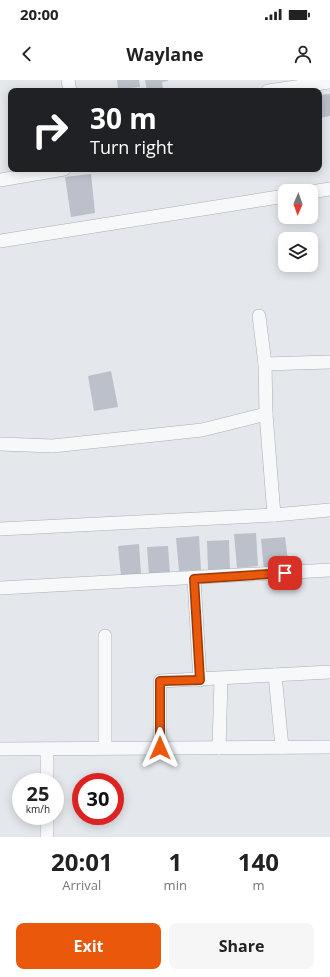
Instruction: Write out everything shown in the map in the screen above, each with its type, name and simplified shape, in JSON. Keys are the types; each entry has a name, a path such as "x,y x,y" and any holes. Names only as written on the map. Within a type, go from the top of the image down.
{"street":[{"path":"289,88 330,82"},
{"path":"0,180 47,172"},
{"path":"318,191 330,189"},
{"path":"0,241 278,197"},
{"path":"260,316 265,364 266,414 274,515"},
{"path":"265,364 330,362"},
{"path":"0,444 53,446 202,430 266,414"},
{"path":"0,529 274,515 330,510"},
{"path":"0,588 194,579 330,570"},
{"path":"194,579 200,680"},
{"path":"105,636 105,748"},
{"path":"160,748 160,681 221,679 330,672"},
{"path":"275,675 282,747"},
{"path":"219,748 221,679"},
{"path":"0,749 330,747"},
{"path":"47,749 47,773"},
{"path":"47,825 47,837"}],"building":[{"path":"117,80 139,80 140,87 118,88"},
{"path":"145,80 168,80 162,82 163,88 146,88"},
{"path":"330,94 330,116 322,117 322,95"},
{"path":"91,174 95,213 71,217 65,177"},
{"path":"111,371 118,407 94,411 88,376"},
{"path":"256,533 258,566 237,568 234,534"},
{"path":"199,536 201,570 179,571 176,538"},
{"path":"285,537 289,568 264,571 261,539"},
{"path":"229,540 230,570 208,570 207,541"},
{"path":"139,544 141,574 121,576 118,546"},
{"path":"168,546 170,573 149,574 147,547"}],"route":[{"path":"160,748 160,681 200,680 194,579 285,573"}]}
